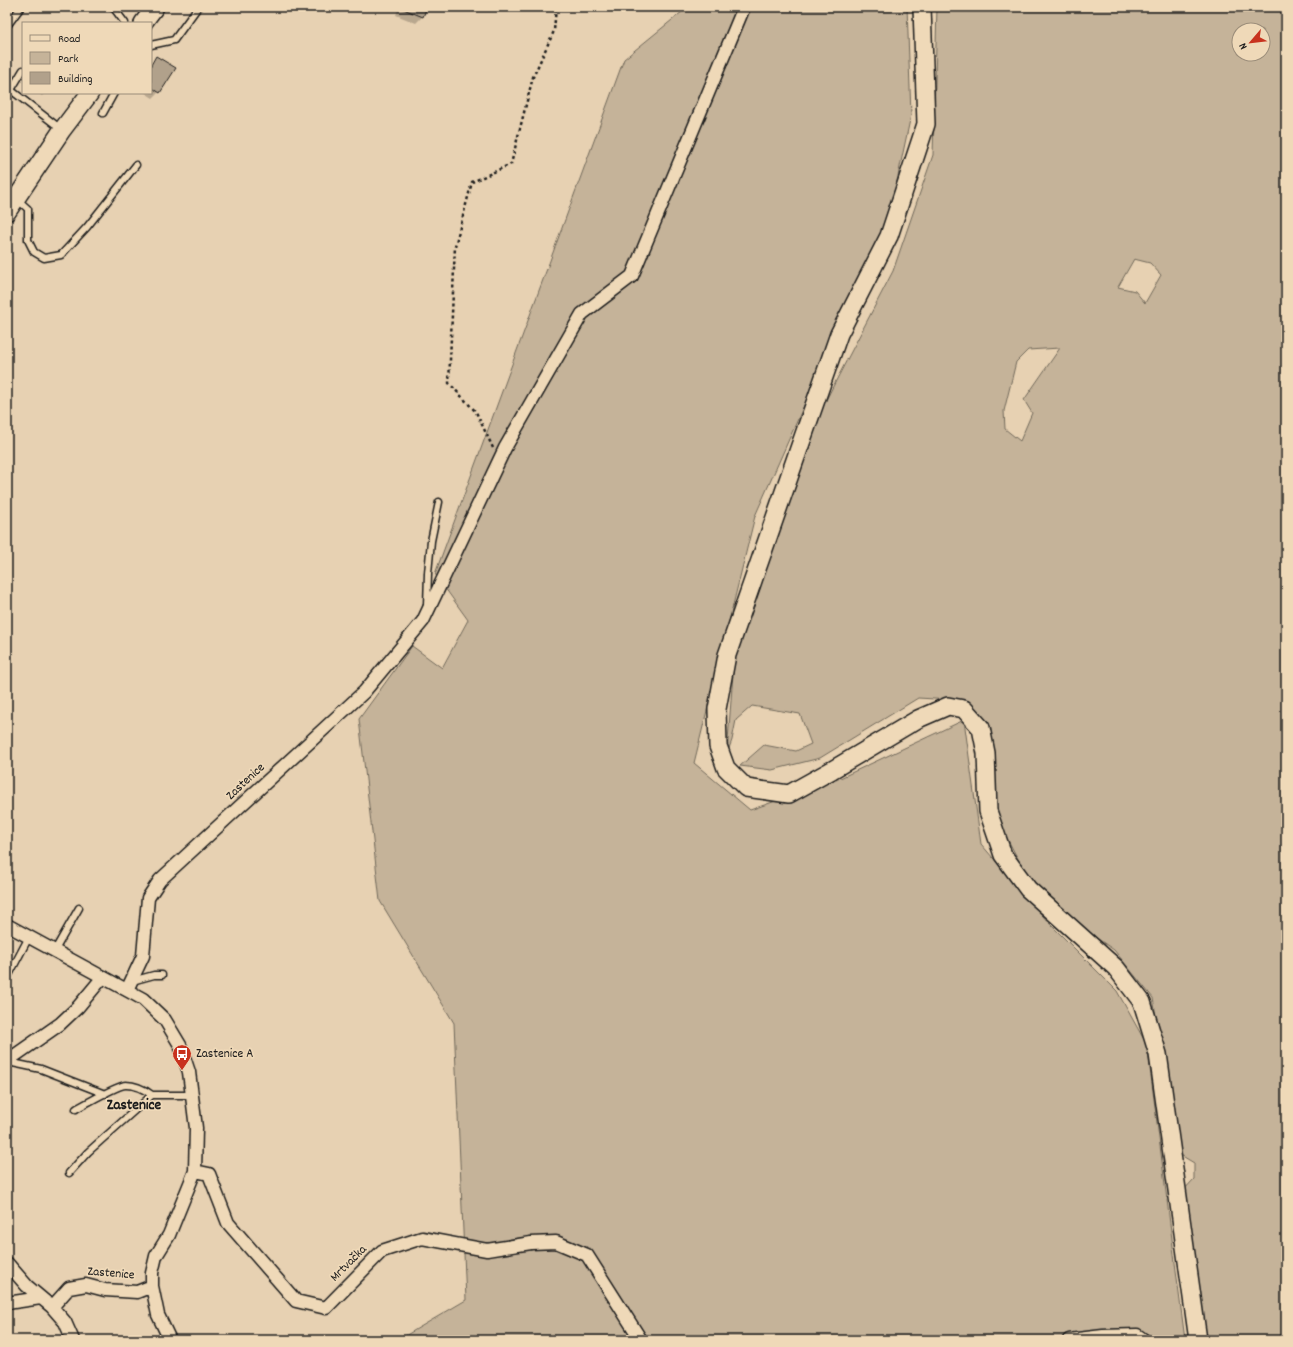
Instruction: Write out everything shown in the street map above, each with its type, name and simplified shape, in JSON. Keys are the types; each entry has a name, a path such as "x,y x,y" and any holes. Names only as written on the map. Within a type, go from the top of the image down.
{"main road":[{"path":"144,22 155,7"},
{"path":"922,7 926,124 889,236 839,334 727,655 717,709 718,746 726,768 746,788 789,794 839,767 918,719 948,706 964,709 981,728 986,753 988,811 1003,855 1028,889 1116,968 1142,1002 1158,1054 1198,1340"},
{"path":"12,205 62,130 89,94"}],"street":[{"name":"Zastenice","path":"129,985 143,956 148,898 160,880 364,692 423,621 509,441 582,314 632,276 744,7"},
{"path":"7,925 102,977 129,985 165,1020 180,1045 189,1072 196,1128 195,1171 169,1235 156,1256 152,1273 152,1286 158,1315 170,1340"},
{"path":"7,1061 60,1024 78,1007 102,977"},
{"name":"Mrtvačka","path":"195,1171 209,1174 228,1223 296,1301 326,1308 382,1251 422,1238 487,1250 531,1243 556,1242 587,1255 641,1340"},
{"path":"7,1263 27,1286 52,1307 65,1322 73,1340"},
{"name":"Zastenice","path":"52,1307 69,1288 86,1285 105,1290 137,1292 152,1286"},
{"path":"7,1303 41,1298"},
{"path":"1069,1340 1103,1336 1137,1335 1144,1340"}],"lane":[{"path":"7,26 21,7"},
{"path":"113,7 124,22"},
{"path":"152,45 174,40 198,7"},
{"path":"22,71 9,88 62,130"},
{"path":"103,113 113,94"},
{"path":"12,205 28,210 28,240 34,252 44,258 61,255 87,228 136,165"},
{"path":"426,614 431,541 440,502"},
{"path":"55,950 79,908"},
{"path":"10,973 29,937"},
{"path":"129,985 154,975 162,975"},
{"path":"7,1061 41,1069 105,1094"},
{"path":"76,1109 124,1085 136,1086 152,1095 192,1095"},
{"path":"69,1173 88,1152 152,1095"}],"path":[{"path":"499,461 476,412 449,383 455,246 472,182 510,164 533,77 554,32 556,7"}],"green space":[{"path":"688,7 907,7 911,115 891,209 755,516 694,763 750,810 836,780 964,720 981,844 1049,923 1117,991 1147,1045 1185,1340 398,1340 466,1300 454,1023 380,901 359,719 412,646 442,668 468,620 435,574 624,59"},
{"path":"937,7 1286,7 1286,1340 1206,1340 1182,1192 1194,1179 1194,1163 1179,1154 1153,998 1114,950 1082,928 1026,874 993,812 995,759 986,720 968,701 918,698 820,758 772,770 740,766 764,745 796,751 811,744 800,714 752,706 736,720 732,740 727,754 736,634 798,454 893,271 933,155","holes":["1134,259 1150,263 1161,275 1145,303 1135,291 1118,287","1060,348 1024,400 1032,413 1020,441 1005,429 1004,411 1016,362 1028,350"]}],"building":[{"path":"427,7 423,17 401,8"},
{"path":"156,56 176,68 160,93 152,88 152,63"}],"place":[{"name":"Zastenice A","path":"182,1071"}],"district":[{"name":"Zastenice","path":"134,1106"}]}
